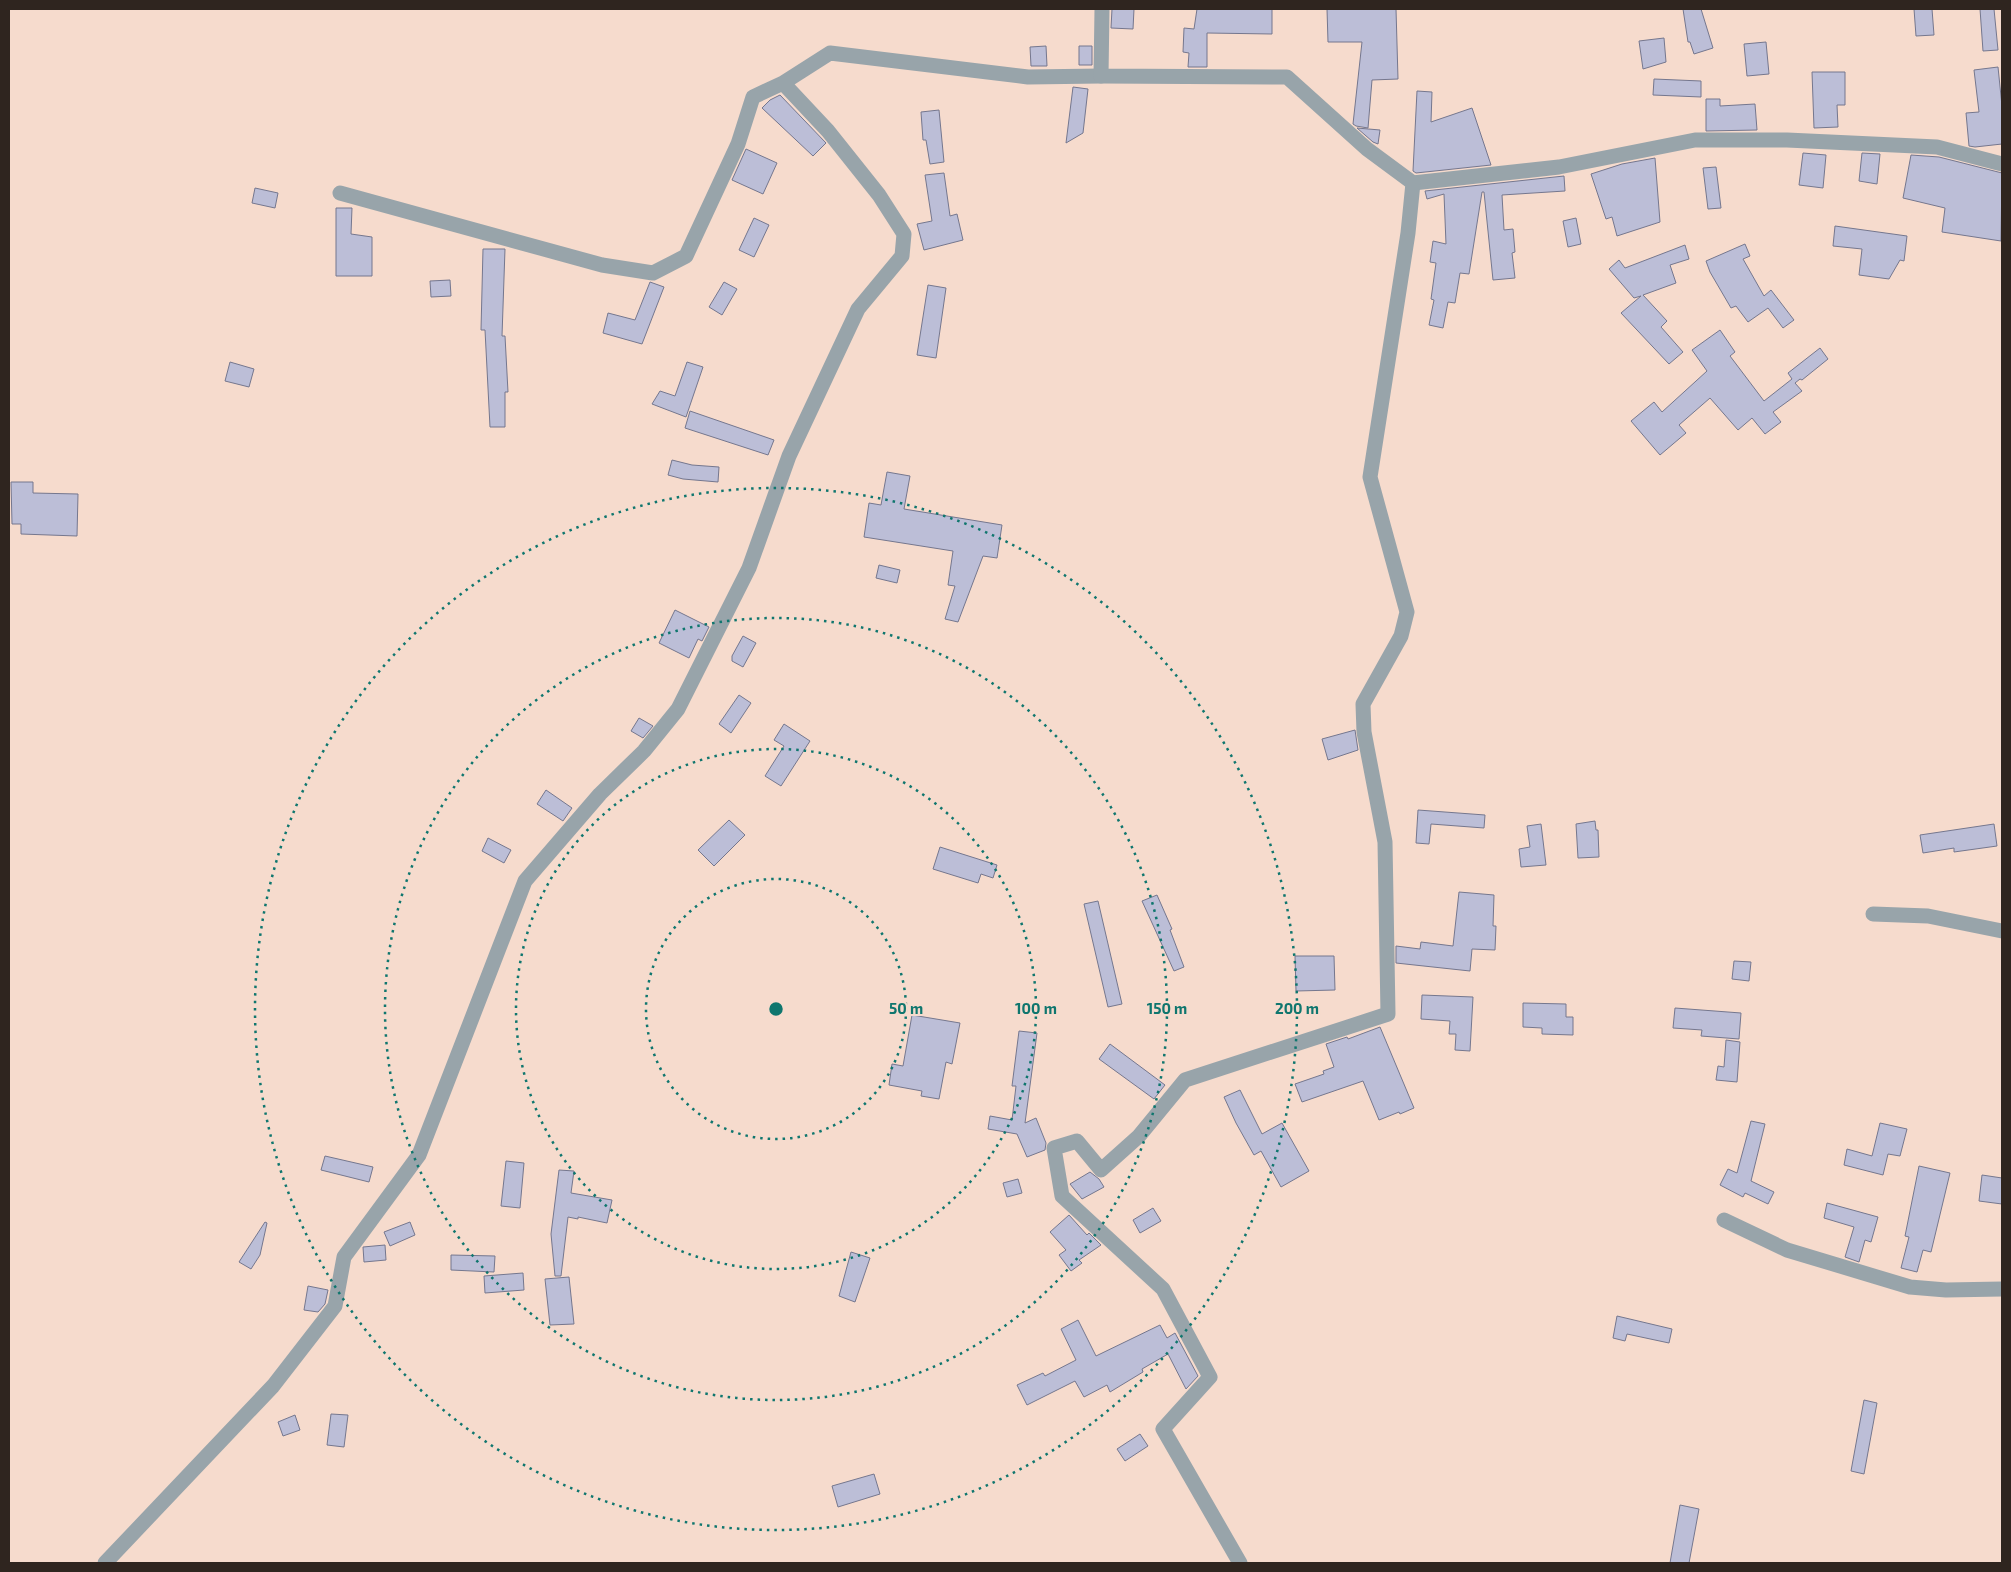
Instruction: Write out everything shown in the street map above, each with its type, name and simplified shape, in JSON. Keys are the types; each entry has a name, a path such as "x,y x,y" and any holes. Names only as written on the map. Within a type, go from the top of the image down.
{"street":[{"path":"1101,76 1102,9"},
{"path":"340,193 602,265 653,273 686,256 738,144 753,97 783,82 830,53 1028,77 1288,77 1367,149 1413,183 1559,167 1696,140 1787,140 1937,147 2002,164"},
{"path":"105,1563 273,1386 336,1306 344,1257 419,1155 525,881 600,794 644,751 678,709 748,568 788,456 858,309 902,256 904,234 880,195 828,131 783,82"},
{"path":"1240,1563 1163,1429 1210,1377 1162,1289 1062,1196 1054,1148 1077,1141 1101,1170 1139,1136 1185,1080 1388,1014 1385,842 1364,732 1363,704 1401,636 1406,612 1370,476 1408,233 1413,183"},
{"path":"1873,914 1928,916 2002,931"},
{"path":"1724,1220 1787,1250 1910,1287 1946,1290 2002,1289"}],"building":[{"path":"1112,9 1134,9 1133,29 1111,28"},
{"path":"1197,9 1272,9 1272,34 1207,33 1207,67 1188,67 1189,53 1183,52 1184,28 1194,29"},
{"path":"1327,9 1396,9 1398,79 1372,80 1368,128 1353,124 1362,42 1328,42"},
{"path":"1683,9 1701,9 1713,48 1694,54 1690,42 1688,42"},
{"path":"1914,9 1932,9 1934,35 1916,36"},
{"path":"1980,9 1994,9 1998,50 1983,51"},
{"path":"1664,38 1666,62 1643,69 1639,41"},
{"path":"1766,42 1769,74 1747,76 1744,44"},
{"path":"1046,46 1047,66 1031,66 1030,47"},
{"path":"1079,46 1092,46 1092,65 1079,65"},
{"path":"1998,67 2002,106 2002,144 1969,146 1966,113 1979,112 1974,70"},
{"path":"1812,72 1845,72 1845,105 1837,105 1838,127 1814,128"},
{"path":"1654,79 1701,81 1701,97 1653,95"},
{"path":"1073,87 1088,89 1083,133 1066,143"},
{"path":"1417,91 1432,92 1431,122 1472,108 1491,165 1416,173 1413,171"},
{"path":"780,95 826,143 813,156 762,108 770,100"},
{"path":"1706,99 1720,99 1720,106 1755,104 1757,130 1706,131"},
{"path":"939,110 944,162 930,164 926,140 923,140 921,112"},
{"path":"1357,128 1380,130 1378,144 1373,142"},
{"path":"746,149 777,163 763,194 732,180"},
{"path":"1803,153 1826,155 1823,188 1799,185"},
{"path":"1862,153 1880,154 1877,184 1859,181"},
{"path":"1911,155 1939,157 2002,173 2001,241 1942,232 1945,208 1903,198"},
{"path":"1655,158 1660,222 1617,236 1612,217 1606,219 1591,174 1622,164"},
{"path":"1716,167 1721,208 1708,209 1703,168"},
{"path":"944,173 950,216 957,214 963,240 924,250 917,224 932,221 925,175"},
{"path":"1564,176 1565,191 1502,195 1504,230 1513,229 1515,252 1512,253 1515,278 1493,280 1484,192 1482,192 1469,274 1460,273 1455,303 1448,302 1443,328 1429,325 1434,300 1431,299 1436,263 1430,262 1433,241 1446,244 1444,194 1427,199 1425,191"},
{"path":"255,188 278,193 275,208 252,203"},
{"path":"336,208 352,208 351,234 372,237 372,276 336,276"},
{"path":"754,218 769,225 754,257 739,250"},
{"path":"1576,218 1581,244 1568,247 1563,221"},
{"path":"1835,226 1907,236 1904,261 1900,260 1889,279 1859,275 1862,249 1833,246"},
{"path":"1745,244 1750,256 1743,259 1764,296 1771,290 1794,320 1783,328 1768,308 1748,322 1736,306 1731,308 1710,272 1706,261"},
{"path":"1685,245 1689,259 1670,265 1676,283 1643,295 1667,321 1661,327 1683,352 1669,364 1621,313 1641,296 1634,298 1609,269 1619,260 1625,268"},
{"path":"483,249 505,249 502,336 505,336 508,392 505,392 505,427 490,427 485,330 481,330"},
{"path":"450,280 451,296 431,297 430,281"},
{"path":"650,282 664,287 642,344 603,333 608,313 635,320"},
{"path":"724,282 737,289 722,315 709,307"},
{"path":"928,285 946,288 936,358 917,355"},
{"path":"1720,330 1735,352 1730,356 1764,401 1792,379 1788,373 1820,348 1828,359 1802,380 1800,379 1795,383 1802,391 1773,412 1781,422 1765,434 1752,418 1738,430 1710,398 1679,425 1686,433 1660,455 1631,421 1654,402 1662,412 1707,371 1692,350"},
{"path":"230,362 254,369 249,387 225,381"},
{"path":"687,362 703,367 686,417 652,404 660,391 675,396"},
{"path":"690,411 774,440 768,455 685,428"},
{"path":"672,460 692,465 719,467 718,482 683,479 668,475"},
{"path":"887,472 910,476 904,509 1002,525 997,558 983,556 958,622 945,619 955,586 948,585 953,551 864,537 869,503 881,505"},
{"path":"11,482 33,482 33,493 78,494 77,536 21,534 21,524 12,524"},
{"path":"879,565 900,570 897,583 876,578"},
{"path":"675,610 709,627 702,641 698,639 689,658 659,643"},
{"path":"743,636 756,643 743,667 732,661 732,656"},
{"path":"739,695 751,703 731,733 719,724"},
{"path":"639,718 653,726 643,738 631,731"},
{"path":"784,724 810,741 781,786 765,776 784,746 774,740"},
{"path":"1355,730 1358,750 1328,760 1322,739"},
{"path":"546,790 572,808 563,821 537,804"},
{"path":"1418,810 1485,815 1484,828 1431,824 1429,844 1416,843"},
{"path":"729,820 745,835 714,866 698,850"},
{"path":"1595,821 1596,830 1598,830 1599,857 1578,858 1576,824"},
{"path":"1541,824 1546,865 1521,867 1519,849 1530,847 1527,826"},
{"path":"1994,824 1997,846 1954,852 1954,848 1923,853 1920,835"},
{"path":"488,838 511,850 504,863 482,851"},
{"path":"940,847 997,865 993,878 981,874 978,883 933,869"},
{"path":"1459,892 1494,895 1493,926 1496,926 1495,950 1472,949 1470,971 1396,963 1396,946 1420,949 1421,942 1453,946"},
{"path":"1157,895 1172,929 1170,930 1184,967 1174,971 1142,901"},
{"path":"1098,901 1122,1004 1108,1007 1084,904"},
{"path":"1295,956 1334,956 1335,990 1296,991"},
{"path":"1734,961 1751,962 1749,981 1732,979"},
{"path":"1422,995 1473,997 1470,1051 1455,1050 1456,1034 1449,1034 1450,1021 1421,1019"},
{"path":"1523,1003 1566,1004 1566,1017 1573,1017 1573,1035 1542,1034 1542,1028 1523,1027"},
{"path":"1675,1008 1741,1013 1739,1039 1701,1036 1702,1030 1673,1028"},
{"path":"912,1015 960,1023 952,1064 946,1062 939,1099 921,1096 922,1091 889,1085 892,1064 903,1066"},
{"path":"1380,1027 1414,1108 1379,1120 1363,1081 1302,1102 1295,1084 1324,1074 1323,1071 1334,1067 1326,1044 1347,1037 1348,1039"},
{"path":"1019,1031 1037,1033 1025,1123 1036,1118 1046,1143 1045,1150 1027,1157 1017,1134 988,1129 990,1116 1012,1120 1016,1086 1012,1086"},
{"path":"1726,1040 1740,1042 1737,1082 1716,1080 1718,1066 1724,1067"},
{"path":"1110,1044 1165,1085 1154,1099 1099,1059"},
{"path":"1240,1090 1262,1134 1282,1123 1309,1171 1281,1187 1261,1151 1254,1155 1224,1097"},
{"path":"1751,1121 1765,1124 1751,1181 1774,1192 1768,1204 1745,1193 1743,1197 1720,1185 1728,1169 1737,1173"},
{"path":"1880,1123 1907,1129 1900,1156 1888,1154 1883,1175 1844,1165 1847,1149 1872,1156"},
{"path":"325,1156 373,1167 369,1182 321,1170"},
{"path":"506,1161 524,1163 520,1208 501,1206"},
{"path":"1919,1166 1950,1173 1931,1252 1923,1250 1917,1272 1901,1268 1909,1237 1905,1236"},
{"path":"559,1170 574,1171 571,1193 612,1200 607,1223 578,1217 578,1219 568,1217 561,1276 555,1276 551,1234"},
{"path":"1090,1172 1099,1179 1104,1187 1082,1199 1070,1184"},
{"path":"1982,1175 2002,1178 2002,1204 1979,1201"},
{"path":"1018,1179 1022,1193 1007,1197 1003,1183"},
{"path":"1827,1203 1878,1217 1871,1242 1865,1240 1859,1262 1845,1257 1854,1227 1824,1218"},
{"path":"1153,1208 1161,1221 1140,1233 1133,1220"},
{"path":"1069,1215 1087,1235 1089,1233 1101,1245 1079,1260 1082,1263 1071,1271 1059,1255 1066,1250 1050,1232"},
{"path":"265,1222 267,1223 260,1255 251,1269 239,1262"},
{"path":"410,1222 415,1235 390,1246 384,1232"},
{"path":"385,1245 386,1260 364,1262 363,1247"},
{"path":"851,1252 870,1258 855,1302 839,1296"},
{"path":"451,1255 495,1256 494,1272 451,1270"},
{"path":"523,1273 524,1290 485,1293 484,1276"},
{"path":"569,1277 574,1324 550,1325 545,1279"},
{"path":"308,1286 328,1290 325,1304 318,1312 304,1310"},
{"path":"1617,1316 1672,1329 1669,1343 1627,1334 1625,1341 1613,1338"},
{"path":"1078,1320 1096,1356 1160,1325 1167,1338 1175,1333 1198,1376 1186,1389 1168,1354 1142,1369 1143,1372 1110,1392 1107,1385 1084,1397 1075,1381 1027,1405 1017,1385 1043,1373 1045,1376 1076,1360 1061,1329"},
{"path":"1864,1400 1877,1403 1864,1474 1851,1471"},
{"path":"331,1414 348,1415 344,1447 327,1445"},
{"path":"295,1415 300,1430 283,1436 278,1422"},
{"path":"1140,1434 1148,1446 1125,1461 1117,1449"},
{"path":"874,1474 880,1494 838,1507 832,1486"},
{"path":"1680,1505 1699,1509 1689,1563 1670,1563"}]}
